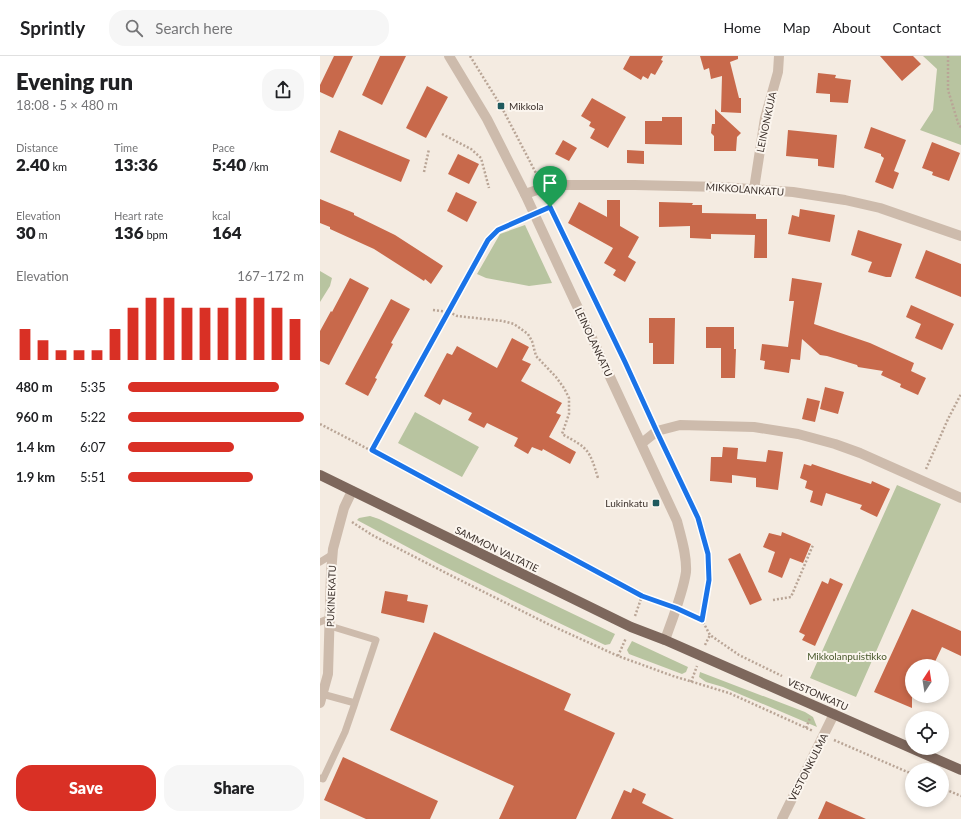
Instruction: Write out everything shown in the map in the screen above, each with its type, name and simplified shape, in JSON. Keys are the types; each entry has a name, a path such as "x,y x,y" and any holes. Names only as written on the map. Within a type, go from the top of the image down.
{"main road":[{"name":"SAMMON VALTATIE","path":"320,475 630,627 665,640"},
{"name":"VESTONKATU","path":"665,640 961,770"}],"street":[{"name":"LEINOLANKATU","path":"449,56 487,119 525,194 678,521 685,552 686,572 665,640"},
{"name":"LEINONKUJA","path":"754,189 765,118 778,72 779,56"},
{"name":"MIKKOLANKATU","path":"525,194 543,188 561,185 635,184 754,189 819,195 880,208 961,236"},
{"path":"642,443 657,432 680,425 754,427 798,434 835,444 961,498"},
{"name":"PUKINEKATU","path":"321,699 328,674 331,573 333,554 341,516 352,491"},
{"name":"VESTONKULMA","path":"782,819 834,714"}],"lane":[{"path":"320,562 333,554"},
{"path":"320,622 330,622 376,640 345,732 323,779 320,778"},
{"path":"321,699 355,704"}],"path":[{"path":"470,56 501,106 543,188 550,207 698,518 708,554 709,580 702,620"},
{"path":"948,56 948,90 959,126 961,127"},
{"path":"442,134 471,149 481,158 489,188"},
{"path":"424,172 429,149"},
{"path":"372,450 488,240 498,230 550,207"},
{"path":"433,310 449,312 457,316 503,321 514,324 528,334 532,341 536,356 556,376 569,398 569,414 562,434 586,448 592,458 598,478"},
{"path":"921,480 948,419 961,394"},
{"path":"320,424 372,450 602,576 642,596 676,608 702,620 710,635 739,655 787,678"},
{"path":"341,516 372,535 450,575 555,627 618,656 673,676 729,693 905,771"},
{"path":"773,600 791,597 813,545"},
{"path":"949,791 961,796"}],"green space":[{"path":"923,56 961,56 961,145 920,130 933,110 937,69"},
{"path":"525,225 552,283 529,286 486,278 477,274 500,234"},
{"path":"320,271 332,278 330,286 320,302"},
{"path":"415,412 479,447 462,477 398,443"},
{"name":"Mikkolanpuistikko","path":"897,485 941,504 856,697 810,678"},
{"path":"370,516 379,519 615,634 610,644 605,645 532,610 439,564 357,520 359,518"},
{"path":"632,641 688,667 686,672 682,674 629,654 627,650"},
{"path":"700,672 805,712 813,717 817,727 723,687 706,682 699,677"}],"building":[{"path":"334,56 353,56 333,98 320,92 320,85"},
{"path":"380,56 406,56 382,105 362,95"},
{"path":"630,56 663,56 661,60 663,61 655,75 651,73 648,79 643,76 641,80 623,69"},
{"path":"700,56 738,56 738,59 730,62 739,98 741,98 741,113 721,112 722,76 711,79 709,68 704,70"},
{"path":"880,56 913,56 921,64 902,81"},
{"path":"818,73 836,75 835,78 851,80 848,103 830,102 830,94 816,93"},
{"path":"427,86 448,97 426,138 406,128"},
{"path":"592,98 626,117 608,148 590,138 595,129 589,126 591,122 581,116"},
{"path":"715,109 741,133 737,137 736,151 714,151 714,136 711,133 712,124 715,124"},
{"path":"662,117 682,117 682,145 645,144 645,121 662,121"},
{"path":"871,127 906,140 894,171 899,173 893,189 875,182 884,158 881,154 864,148"},
{"path":"339,130 410,160 401,182 330,152"},
{"path":"788,130 837,135 834,168 818,166 818,159 786,156"},
{"path":"563,140 577,148 569,161 555,154"},
{"path":"932,142 960,153 949,181 932,175 933,172 922,168"},
{"path":"627,150 644,151 644,164 627,163"},
{"path":"458,154 479,164 469,184 448,174"},
{"path":"456,192 477,202 467,222 447,211"},
{"path":"320,199 354,213 354,215 395,235 443,266 431,284 425,279 424,281 374,249 320,223"},
{"path":"607,200 620,200 620,226 639,237 628,257 636,262 625,282 613,275 616,270 604,263 613,248 568,223 579,202 607,217"},
{"path":"659,202 693,203 692,205 702,205 702,213 756,214 756,219 767,219 767,258 754,258 755,235 711,234 711,239 690,238 690,226 659,227"},
{"path":"800,209 835,215 830,242 788,234 792,215 799,217"},
{"path":"858,230 902,244 891,277 868,272 872,262 851,255"},
{"path":"926,250 961,264 961,297 915,278"},
{"path":"350,278 369,288 329,365 320,361 320,331"},
{"path":"792,278 822,283 814,324 870,343 914,363 911,371 926,378 918,395 900,387 901,384 881,375 883,371 858,367 857,365 820,355 802,339 800,360 791,359 789,373 764,369 765,361 760,360 762,344 788,347 794,301 789,301"},
{"path":"391,299 410,309 391,343 393,344 375,378 377,379 368,396 345,384"},
{"path":"911,305 954,324 942,350 915,338 921,324 906,317"},
{"path":"649,318 675,318 674,364 653,364 653,343 649,343"},
{"path":"706,327 734,327 734,349 736,349 735,378 721,378 721,348 706,348"},
{"path":"512,338 529,347 522,360 531,364 521,381 562,403 556,413 561,415 549,437 576,452 570,464 543,449 542,451 532,447 528,454 514,446 518,438 487,423 484,428 468,420 472,413 443,399 440,405 424,396 447,353 452,355 457,346 497,368"},
{"path":"825,387 844,392 838,414 820,409"},
{"path":"807,398 820,401 815,422 802,419"},
{"path":"723,447 738,448 737,459 766,462 768,450 783,452 778,490 756,487 756,478 732,475 732,483 710,481 711,457 722,457"},
{"path":"804,464 811,466 812,464 871,484 872,481 890,489 877,517 860,509 862,505 826,493 822,506 810,502 813,491 805,488 807,481 800,478"},
{"path":"782,532 811,544 803,563 790,558 782,578 768,572 775,552 763,547 769,533 781,536"},
{"path":"740,553 762,600 750,605 728,559"},
{"path":"830,578 843,584 815,646 802,640 805,635 799,632 822,581 828,584"},
{"path":"385,591 408,595 407,601 428,605 424,623 381,613"},
{"path":"912,609 961,631 961,656 942,647 936,659 905,659 905,703 912,703 912,708 874,692"},
{"path":"434,632 571,694 564,710 615,733 576,819 499,819 514,786 390,730"},
{"path":"343,757 438,801 430,819 366,819 324,800"},
{"path":"633,788 646,794 642,803 674,819 611,819 624,790 631,793"},
{"path":"826,801 866,819 818,819"}],"place":[{"name":"Mikkola","path":"501,106"},
{"name":"Lukinkatu","path":"656,503"}],"route":[{"path":"550,207 698,518 708,554 709,580 707,601 702,620 676,608 642,596 602,576 372,450 488,240 498,230 550,207"}]}
